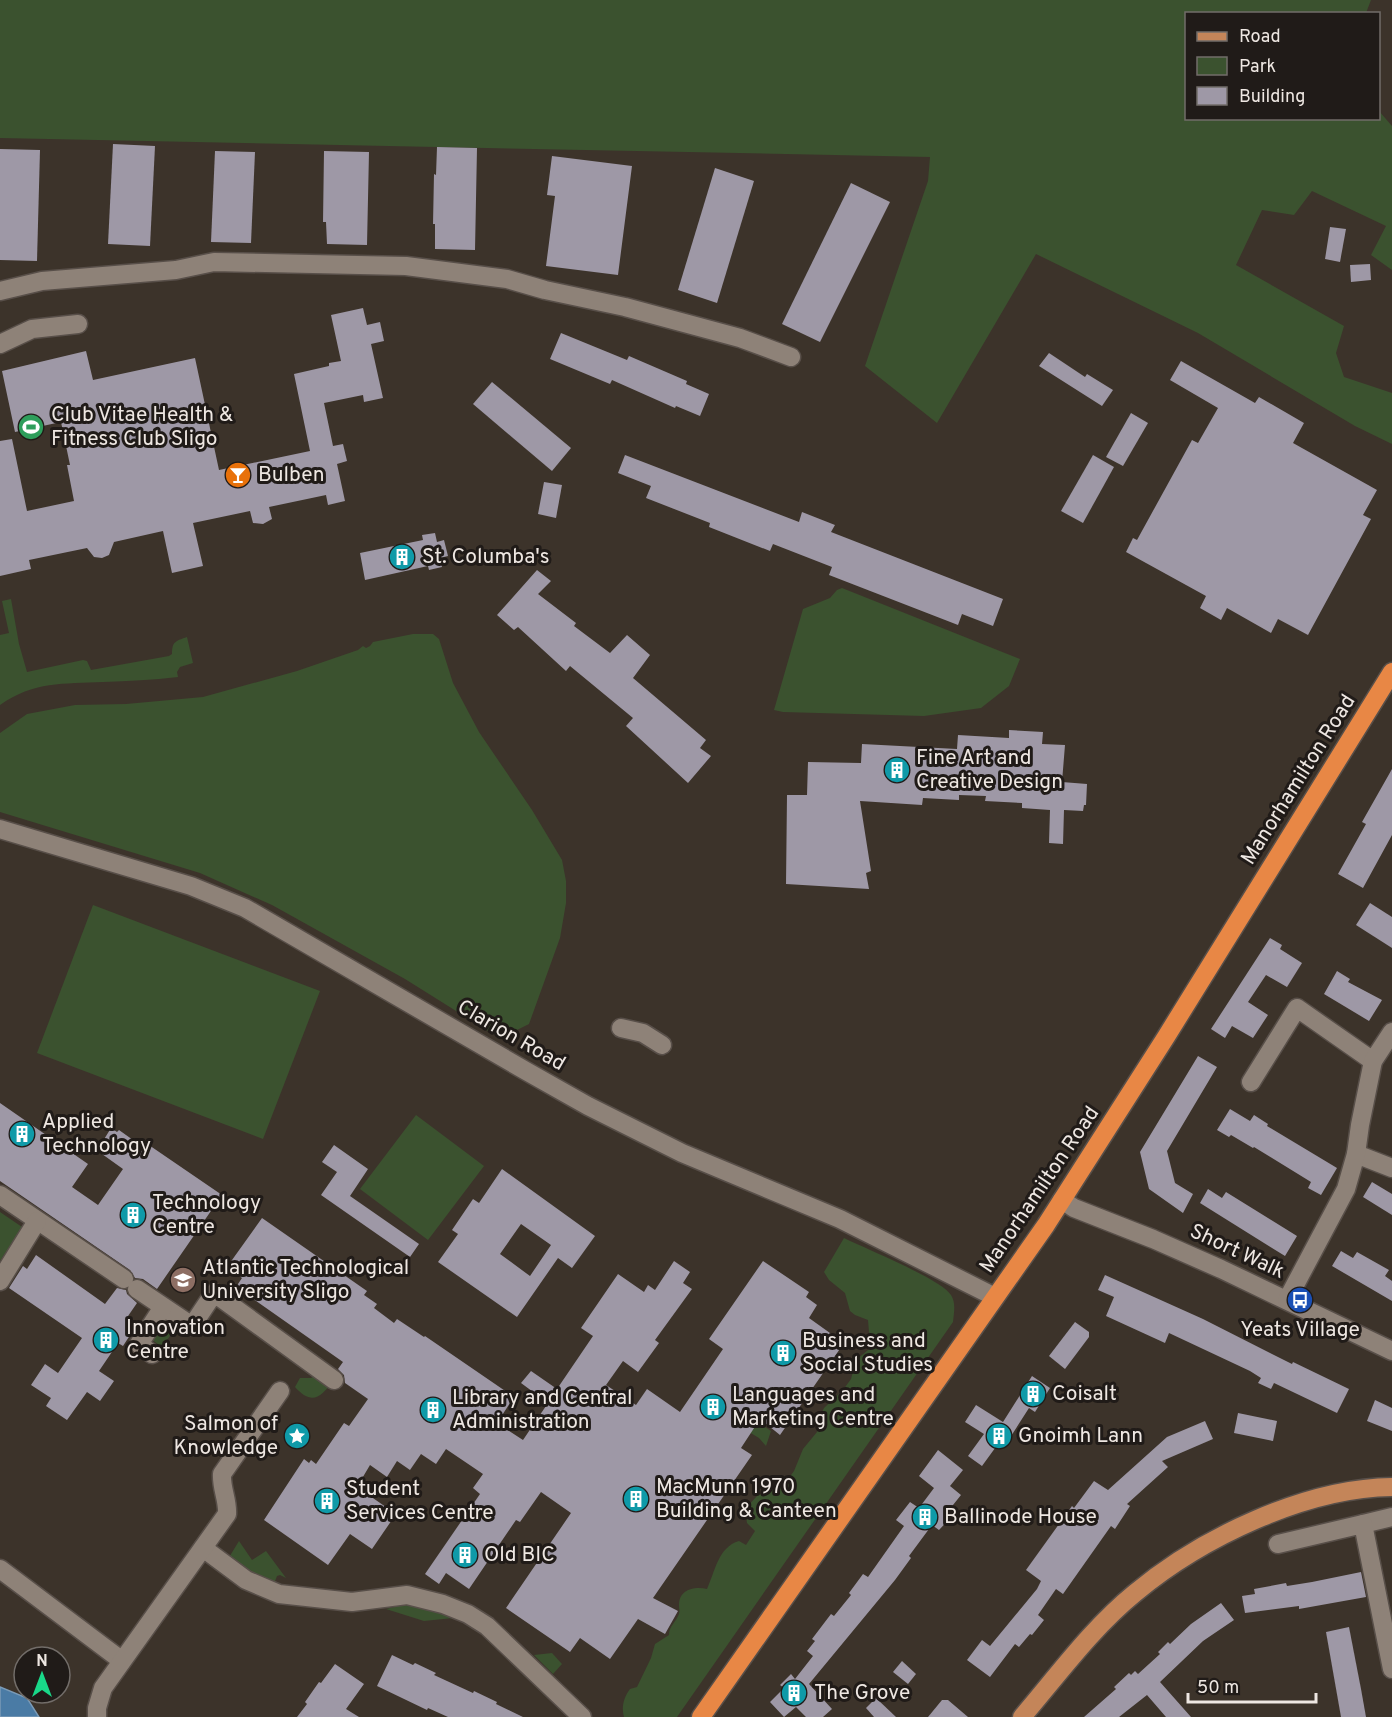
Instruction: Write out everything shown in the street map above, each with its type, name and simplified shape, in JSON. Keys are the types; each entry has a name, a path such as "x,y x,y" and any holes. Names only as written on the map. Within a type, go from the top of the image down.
{"highway":[{"name":"Manorhamilton Road","path":"701,1717 1062,1200 1210,967 1392,672"}],"main road":[{"path":"1022,1717 1086,1640 1134,1593 1178,1560 1224,1534 1274,1512 1326,1497 1379,1487 1392,1487"}],"street":[{"path":"0,291 42,281 176,270 214,262 406,266 507,279 545,290 626,307 730,335 791,357"},
{"path":"0,344 32,329 78,324"},
{"name":"Clarion Road","path":"0,829 191,886 245,908 588,1106 682,1153 840,1219 996,1297"},
{"path":"1251,1082 1297,1008 1373,1061"},
{"path":"621,1028 643,1033 662,1045"},
{"path":"1287,1300 1346,1189 1356,1154 1373,1061 1392,1032"},
{"path":"1356,1154 1392,1168"},
{"path":"0,1196 192,1326 214,1293 334,1380"},
{"name":"Short Walk","path":"1062,1200 1287,1300 1392,1351"},
{"path":"0,1281 37,1221"},
{"path":"148,1351 164,1307"},
{"path":"97,1717 97,1708 103,1688 227,1514 228,1504 222,1484 222,1474 279,1391"},
{"path":"1278,1544 1392,1517"},
{"path":"1363,1524 1392,1669"},
{"path":"203,1548 246,1580 279,1594 352,1602 407,1595 443,1604 468,1614 487,1626 582,1717"},
{"path":"0,1569 121,1660"}],"green space":[{"path":"0,0 1371,0 1366,12 1185,12 1185,120 1380,120 1380,112 1392,126 1392,270 1371,255 1386,226 1312,191 1294,215 1262,210 1236,265 1344,326 1336,353 1344,377 1392,393 1392,444 1355,426 1198,333 1036,254 937,423 865,366 928,181 930,157 0,138"},
{"path":"842,588 1020,659 1009,686 981,708 924,716 774,710 803,609 830,598"},
{"path":"11,599 19,644 27,672 83,660 87,661 91,670 169,656 172,654 175,642 187,637 193,663 180,667 177,672 178,677 49,685 25,692 0,705 0,635 9,633 2,601"},
{"path":"413,634 433,634 439,639 453,683 479,732 532,810 562,860 566,881 566,903 560,938 529,1024 515,1031 488,1031 405,979 272,905 200,873 0,812 0,733 27,714 75,705 126,704 203,697 297,671 358,650 363,646 366,648 373,642"},
{"path":"93,905 320,991 263,1139 37,1053"},
{"path":"416,1115 484,1166 428,1240 360,1189"},
{"path":"0,1212 22,1227 0,1261"},
{"path":"844,1238 944,1288 954,1301 953,1322 677,1717 624,1717 623,1706 626,1695 630,1689 637,1687 655,1644 669,1635 679,1614 682,1595 693,1589 707,1589 718,1561 726,1549 739,1541 746,1545 755,1531 747,1523 745,1509 757,1496 785,1483 794,1471 803,1449 817,1432 824,1408 851,1379 856,1360 874,1345 869,1332 868,1320 850,1311 845,1293 829,1280 824,1272"},
{"path":"165,1312 180,1322 162,1347 148,1337"},
{"path":"316,1375 333,1381 320,1395 311,1398 295,1387 300,1378 311,1378"},
{"path":"755,1420 771,1431 766,1446 749,1432"},
{"path":"239,1541 252,1560 266,1551 286,1578 277,1576 274,1584 253,1575 228,1559"},
{"path":"407,1604 453,1618 424,1621 386,1609"},
{"path":"552,1653 562,1664 553,1674 534,1655"}],"water":[{"path":"0,1687 12,1692 12,1705 31,1705 39,1717 0,1717"}],"building":[{"path":"113,144 155,146 150,246 108,244"},
{"path":"437,147 477,148 475,250 435,249 435,224 433,224"},
{"path":"0,149 40,150 37,261 0,260"},
{"path":"215,151 255,152 251,243 211,242"},
{"path":"324,151 369,152 367,245 327,244 326,222 323,222"},
{"path":"552,156 632,166 618,275 546,266 555,196 547,195"},
{"path":"715,168 754,181 717,303 678,290"},
{"path":"851,183 890,202 820,342 782,324"},
{"path":"1330,227 1346,229 1340,262 1325,259"},
{"path":"1370,264 1371,280 1351,282 1350,265"},
{"path":"363,308 367,325 380,322 384,341 371,344 383,398 364,402 363,395 324,403 333,446 343,444 347,461 337,464 345,501 328,505 326,495 269,507 272,519 263,524 253,523 250,511 193,523 203,566 172,573 163,531 114,542 109,555 102,558 94,557 87,548 29,560 31,569 0,576 0,441 12,439 27,511 74,501 67,465 70,465 61,422 15,432 2,371 86,351 93,380 195,358 219,470 310,451 294,374 341,361 331,315"},
{"path":"561,333 627,360 629,356 687,381 686,384 709,394 700,416 676,406 675,408 612,380 610,384 550,359"},
{"path":"1049,353 1085,377 1087,374 1113,390 1102,406 1039,366"},
{"path":"1181,361 1255,403 1259,397 1304,423 1293,443 1377,490 1363,515 1371,519 1308,635 1278,619 1271,633 1227,608 1221,620 1200,608 1206,596 1126,552 1133,538 1137,540 1192,440 1198,443 1218,408 1170,380"},
{"path":"492,382 571,448 552,471 473,404"},
{"path":"1131,413 1148,423 1123,466 1106,457"},
{"path":"625,455 799,522 802,512 835,525 831,532 1003,599 993,626 962,614 958,625 829,575 832,567 773,544 770,551 709,527 710,523 646,498 651,486 618,473"},
{"path":"1093,455 1114,467 1083,523 1061,511"},
{"path":"544,482 562,485 556,518 538,514"},
{"name":"St. Columba's","path":"435,533 437,542 444,540 448,556 440,558 442,567 429,570 428,566 365,580 360,553 423,540 422,535"},
{"path":"537,570 551,581 538,594 576,623 574,626 610,653 627,635 650,655 633,678 706,740 700,748 711,756 688,783 626,726 633,718 570,666 566,671 518,627 514,630 497,615"},
{"path":"1009,730 1043,732 1042,744 1065,745 1062,782 1087,784 1086,805 1083,811 1064,810 1063,844 1049,843 1050,810 1022,808 1022,803 985,801 986,796 959,795 959,800 923,798 922,805 860,801 871,871 866,873 869,889 786,884 787,795 807,795 808,762 861,763 862,744 957,749 958,735 1009,738"},
{"path":"1392,769 1392,835 1363,888 1338,874 1366,824 1362,822"},
{"path":"1370,903 1392,917 1392,948 1356,925"},
{"path":"1270,938 1282,945 1280,949 1302,963 1287,987 1266,975 1248,1002 1268,1015 1253,1038 1232,1026 1225,1038 1211,1029"},
{"path":"1337,971 1350,979 1348,982 1382,1000 1369,1021 1324,994"},
{"path":"1198,1056 1217,1067 1167,1151 1175,1183 1193,1194 1183,1213 1149,1189 1140,1152"},
{"name":"Technology Centre","path":"0,1103 88,1164 72,1187 98,1205 123,1169 102,1154 108,1145 103,1141 111,1128 117,1132 119,1130 140,1145 143,1141 222,1195 157,1289 143,1279 135,1278 130,1270 0,1181"},
{"path":"1230,1109 1250,1121 1254,1115 1268,1124 1267,1126 1337,1168 1321,1195 1308,1188 1311,1182 1254,1147 1217,1130"},
{"path":"334,1145 368,1169 350,1196 419,1244 410,1257 321,1195 337,1172 322,1162"},
{"path":"502,1169 595,1236 572,1268 558,1258 517,1317 438,1262 458,1234 452,1230 473,1199 479,1203","holes":["521,1224 551,1245 530,1276 500,1254"]},
{"path":"1372,1182 1392,1194 1392,1215 1363,1197"},
{"path":"1208,1189 1222,1198 1226,1192 1297,1236 1285,1256 1200,1203"},
{"path":"262,1218 367,1291 364,1295 377,1304 374,1308 394,1323 397,1319 425,1336 514,1397 497,1423 523,1440 548,1403 521,1383 531,1371 557,1389 593,1336 581,1328 618,1274 644,1292 648,1285 655,1290 674,1261 690,1272 683,1283 692,1289 655,1340 659,1343 638,1372 623,1361 606,1385 636,1405 647,1389 680,1412 723,1349 709,1339 763,1261 809,1292 806,1297 817,1305 809,1318 844,1343 780,1435 760,1419 741,1448 752,1455 653,1598 678,1611 665,1634 638,1619 610,1659 580,1638 570,1652 506,1608 571,1513 541,1492 520,1522 516,1520 469,1589 446,1573 439,1584 425,1574 480,1494 473,1488 483,1474 446,1449 436,1464 421,1454 410,1470 397,1461 387,1477 370,1465 357,1487 396,1514 372,1549 350,1534 328,1565 264,1520 304,1459 316,1464 344,1423 349,1426 368,1399 345,1383 344,1375 338,1369 343,1362 236,1287 242,1278 227,1267"},
{"path":"1341,1251 1353,1258 1357,1252 1389,1270 1385,1276 1392,1281 1392,1301 1332,1266"},
{"name":"Innovation Centre","path":"36,1255 105,1304 117,1288 126,1290 127,1294 137,1303 126,1319 136,1326 123,1346 118,1343 99,1371 114,1381 100,1401 87,1392 67,1420 46,1406 51,1398 31,1385 45,1364 58,1373 82,1338 9,1288 23,1266 27,1269"},
{"path":"1105,1275 1349,1389 1337,1413 1274,1383 1271,1389 1258,1383 1261,1378 1250,1371 1169,1333 1165,1343 1106,1316 1114,1297 1098,1290"},
{"path":"1075,1322 1089,1332 1089,1337 1065,1369 1049,1356"},
{"path":"1032,1376 1050,1388 1035,1412 1029,1408 1004,1447 998,1444 982,1466 968,1456 984,1434 965,1422 976,1405 1003,1422"},
{"path":"1375,1400 1392,1408 1392,1431 1367,1421"},
{"path":"1238,1413 1277,1421 1273,1441 1234,1433"},
{"path":"1205,1421 1213,1439 1162,1461 1168,1467 1127,1504 1130,1506 1115,1529 1111,1526 1063,1594 1056,1589 1038,1615 1044,1620 1032,1635 1030,1634 1019,1647 1015,1644 990,1677 967,1660 982,1640 990,1646 1037,1589 1041,1581 1026,1570 1072,1506 1074,1508 1094,1481 1108,1490 1167,1437"},
{"path":"938,1450 963,1470 950,1486 961,1495 949,1510 954,1514 939,1530 932,1525 895,1580 809,1684 832,1709 823,1717 806,1717 796,1707 784,1717 770,1702 784,1688 780,1685 791,1674 795,1679 813,1656 807,1651 815,1641 812,1639 831,1614 834,1616 851,1595 849,1593 863,1574 868,1577 904,1526 896,1520 910,1502 919,1508 934,1488 919,1476"},
{"path":"1361,1572 1366,1597 1299,1609 1299,1606 1245,1613 1242,1596 1255,1594 1254,1589 1286,1583 1287,1586"},
{"path":"1221,1603 1234,1620 1203,1641 1160,1682 1191,1717 1166,1717 1147,1695 1119,1717 1084,1717 1116,1689 1114,1687 1129,1673 1131,1675 1135,1671 1138,1674 1160,1654 1158,1652 1168,1642 1170,1644 1191,1624"},
{"path":"1349,1627 1366,1717 1341,1717 1326,1632"},
{"path":"392,1655 413,1665 415,1663 436,1673 434,1675 473,1693 474,1691 523,1717 448,1717 428,1708 427,1710 377,1686"},
{"path":"902,1661 916,1674 908,1684 893,1672"},
{"path":"335,1664 364,1684 346,1709 359,1717 297,1717 319,1682 321,1683"},
{"path":"876,1698 896,1717 874,1717 866,1708"},
{"path":"942,1700 948,1700 968,1717 928,1717"}],"place":[{"name":"Club Vitae Health & Fitness Club Sligo","path":"31,427"},
{"name":"Bulben","path":"238,475"},
{"name":"St. Columba's","path":"402,557"},
{"name":"Fine Art and Creative Design","path":"897,770"},
{"name":"Applied Technology","path":"22,1134"},
{"name":"Technology Centre","path":"133,1215"},
{"name":"Atlantic Technological University Sligo","path":"183,1280"},
{"name":"Yeats Village","path":"1300,1300"},
{"name":"Innovation Centre","path":"106,1340"},
{"name":"Business and Social Studies","path":"783,1353"},
{"name":"Coisalt","path":"1033,1394"},
{"name":"Languages and Marketing Centre","path":"713,1407"},
{"name":"Library and Central Administration","path":"433,1410"},
{"name":"Salmon of Knowledge","path":"297,1436"},
{"name":"Gnoimh Lann","path":"999,1436"},
{"name":"MacMunn 1970 Building & Canteen","path":"636,1499"},
{"name":"Student Services Centre","path":"327,1501"},
{"name":"Ballinode House","path":"925,1517"},
{"name":"Old BIC","path":"465,1555"},
{"name":"The Grove","path":"794,1693"}]}
